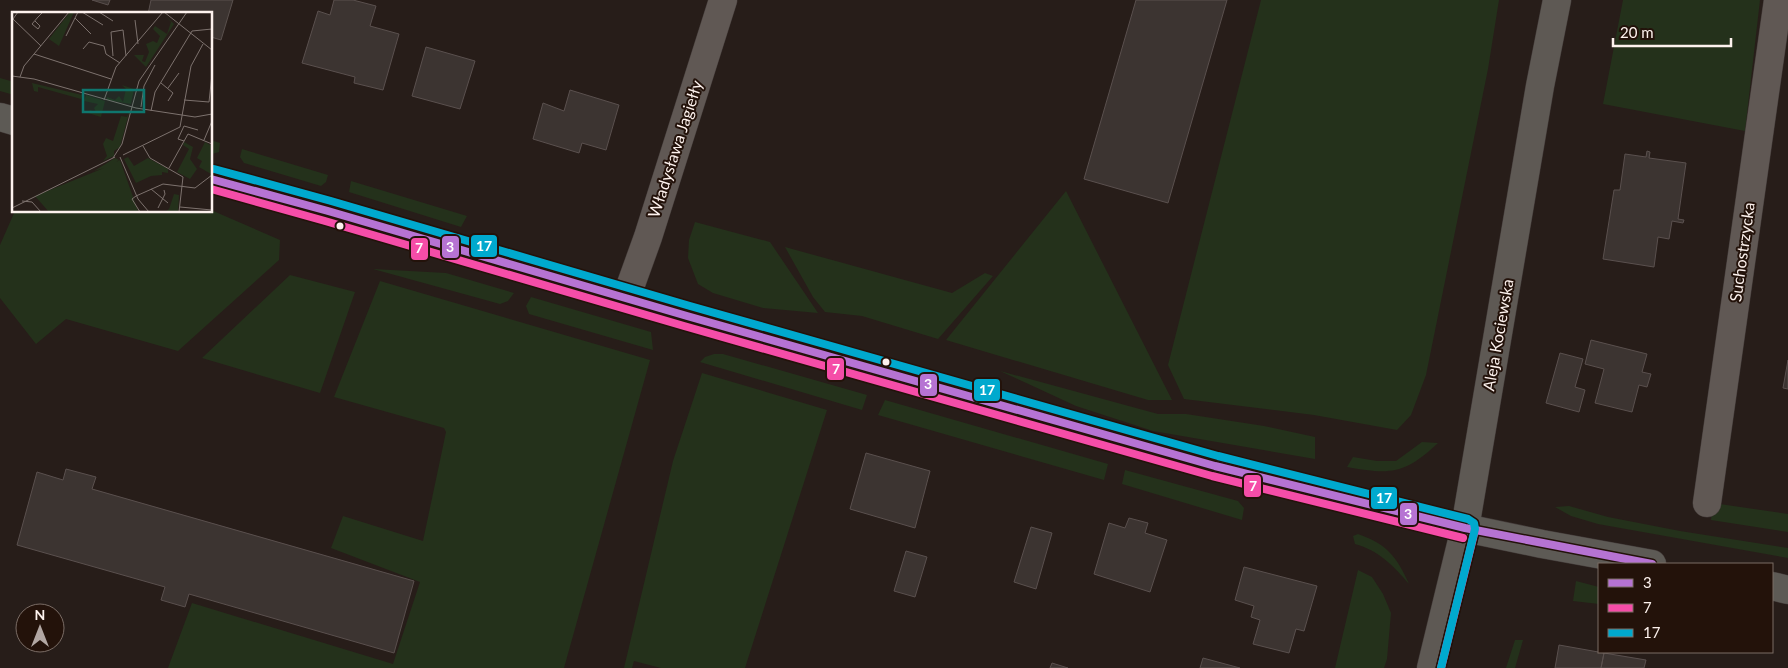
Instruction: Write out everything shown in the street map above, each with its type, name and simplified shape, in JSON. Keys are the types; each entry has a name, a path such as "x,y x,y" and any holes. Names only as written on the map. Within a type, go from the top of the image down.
{"main road":[{"path":"212,178 328,210 626,298 1214,466 1465,528 1646,563"},
{"path":"1773,586 1788,590"}],"street":[{"name":"Władysława Jagiełły","path":"626,298 648,237 723,0"},
{"name":"Aleja Kociewska","path":"1431,668 1465,528 1537,105 1557,0"},
{"name":"Suchostrzycka","path":"1707,503 1778,0"}],"green space":[{"path":"1261,0 1499,0 1488,69 1426,375 1411,415 1397,430 1314,415 1184,399 1168,365"},
{"path":"1623,0 1760,0 1745,131 1603,104"},
{"path":"0,78 12,81 12,94 0,91"},
{"path":"212,140 220,143 219,152 212,154"},
{"path":"242,149 328,175 326,182 321,186 244,163 240,157"},
{"path":"351,181 467,216 461,227 349,192"},
{"path":"1066,191 1172,400 1148,400 946,340"},
{"path":"212,210 280,240 279,260 178,351 66,319 36,344 0,298 0,245 15,212 212,212"},
{"path":"695,222 770,242 818,313 763,308 713,293 698,284 688,258 689,240"},
{"path":"785,247 952,293 985,273 993,276 938,339 862,316 825,312 813,297"},
{"path":"373,269 446,273 514,293 508,301 500,304"},
{"path":"290,275 355,292 320,393 202,358"},
{"path":"380,281 650,360 564,668 168,668 192,603 393,664 420,582 331,548 343,516 423,541 446,432 444,428 334,397"},
{"path":"531,297 651,332 653,350 529,314 526,306"},
{"path":"723,354 867,395 862,410 700,362 705,357"},
{"path":"1000,371 1158,414 1186,414 1264,426 1315,437 1315,459 1153,431 1076,406"},
{"path":"702,373 827,410 745,668 661,668 634,661 632,668 624,668 673,461"},
{"path":"885,400 1108,464 1104,480 878,415"},
{"path":"1422,442 1438,443 1416,461 1397,470 1375,471 1347,467 1353,457 1377,461 1396,461"},
{"path":"1125,470 1238,501 1244,508 1242,520 1122,484"},
{"path":"1713,503 1788,514 1788,532 1711,520"},
{"path":"1569,506 1608,517 1680,531 1788,548 1788,558 1598,524 1571,516 1555,507"},
{"path":"1358,534 1384,547 1400,566 1409,584 1385,560 1371,550 1355,544 1353,536"},
{"path":"1358,570 1372,577 1383,594 1391,613 1387,659 1384,668 1335,668"},
{"path":"1576,581 1598,587 1598,604 1573,601"},
{"path":"1515,640 1523,640 1515,668 1506,668"}],"building":[{"path":"92,0 110,0 108,5"},
{"path":"151,0 233,0 221,40 212,37 212,12 148,12"},
{"path":"334,0 353,0 376,6 370,26 399,34 383,90 354,83 355,77 302,63 318,11 330,15"},
{"path":"1136,0 1227,0 1168,203 1084,179"},
{"path":"426,47 475,61 460,109 412,96"},
{"path":"570,90 619,105 606,150 582,143 579,153 533,139 543,103 564,111"},
{"path":"1647,151 1650,152 1649,158 1686,163 1678,219 1684,220 1683,223 1672,221 1669,239 1658,237 1654,267 1603,259 1614,190 1620,190 1625,154 1646,157"},
{"path":"1591,340 1647,354 1642,372 1651,374 1647,387 1639,385 1632,412 1595,403 1604,369 1585,364"},
{"path":"1560,353 1583,359 1575,387 1585,390 1579,412 1546,403"},
{"path":"1788,360 1788,389 1783,388"},
{"path":"866,453 930,471 915,528 850,509"},
{"path":"66,469 96,477 92,489 414,581 394,653 189,594 185,607 161,600 165,587 17,545 37,472 63,480"},
{"path":"1129,518 1148,523 1145,533 1167,540 1150,592 1094,574 1109,523 1125,528"},
{"path":"1031,527 1052,533 1036,589 1014,582"},
{"path":"906,551 927,557 915,597 894,591"},
{"path":"1244,567 1317,586 1304,631 1296,629 1289,653 1253,644 1260,620 1251,617 1254,606 1235,600"},
{"path":"1559,645 1604,653 1601,668 1555,668"},
{"path":"1604,653 1646,660 1644,668 1601,668"},
{"path":"1203,658 1240,668 1200,668"},
{"path":"1052,663 1068,668 1050,668"}],"transit line":[{"name":"17","path":"214,169 1218,456 1468,519 1474,523 1475,529 1441,668"},
{"name":"3","path":"212,179 1215,466 1465,528 1647,563"},
{"name":"7","path":"212,189 1212,476 1463,538"},
{"name":"7","path":"1441,668 1475,530"}]}
